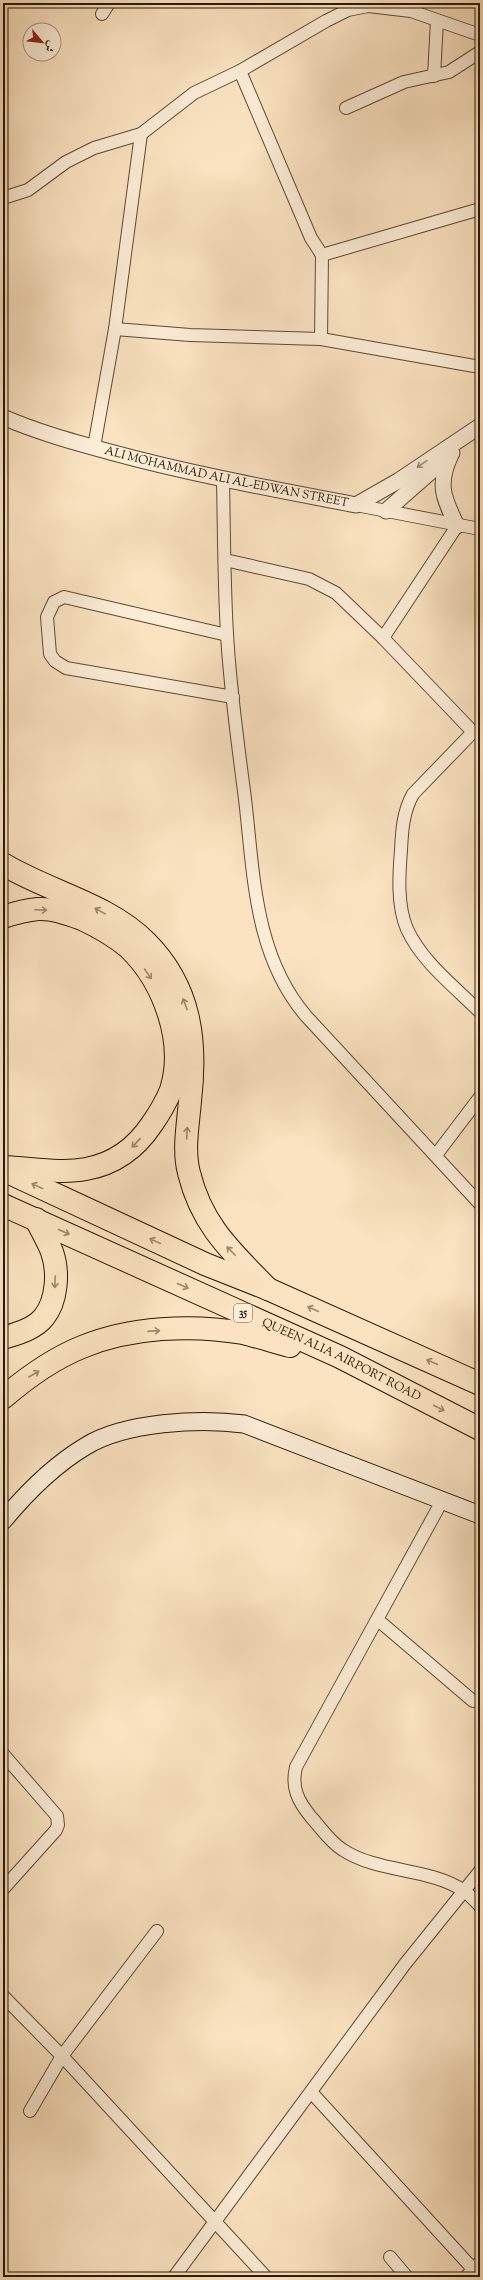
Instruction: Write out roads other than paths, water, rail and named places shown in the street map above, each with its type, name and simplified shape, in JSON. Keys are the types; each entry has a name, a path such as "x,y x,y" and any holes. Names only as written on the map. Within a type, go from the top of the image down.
{"highway":[{"path":"3,864 122,923 146,941 161,959 177,983 187,1010 193,1043 193,1069 186,1150 189,1172 195,1194 208,1221 218,1237 268,1289"},
{"path":"3,917 18,912 40,909 58,911 93,924 115,937 139,960 153,980 166,1005 173,1031 176,1052 171,1090 161,1110 134,1146 118,1158 86,1169 70,1171 3,1166"},
{"path":"3,1170 205,1264 268,1289 480,1384"},
{"name":"QUEEN ALIA AIRPORT ROAD","path":"3,1205 340,1357 480,1429"},
{"path":"3,1338 30,1328 43,1318 51,1306 54,1295 55,1270 52,1253 36,1219"},
{"path":"3,1398 28,1377 81,1347 132,1332 209,1329 243,1334 340,1357"}],"main road":[{"path":"3,1521 25,1495 50,1472 87,1445 128,1430 192,1421 218,1421 244,1424 480,1515"}],"street":[{"path":"102,14 109,3"},
{"path":"3,198 28,190 66,162 94,148 141,134 194,93 240,71 326,20 348,10 368,6 411,11 480,35"},
{"path":"434,76 437,21"},
{"path":"346,108 404,82 449,72 480,52"},
{"path":"240,71 301,216 322,255 321,339"},
{"path":"94,447 115,329 141,134"},
{"path":"322,255 480,209"},
{"path":"115,329 190,335 321,339 480,368"},
{"name":"ALI MOHAMMAD ALI AL-EDWAN STREET","path":"3,418 94,447 223,480 356,506 398,481 480,426"},
{"name":"ALI MOHAMMAD ALI AL-EDWAN STREET","path":"3,424 18,424"},
{"name":"ALI MOHAMMAD ALI AL-EDWAN STREET","path":"386,511 451,454 467,435"},
{"path":"451,454 443,472 444,494 457,526"},
{"path":"223,480 227,635 233,697 260,922 274,965 290,997 306,1016 436,1154 480,1204"},
{"path":"356,506 457,526 480,529"},
{"path":"383,638 457,526"},
{"path":"225,560 297,576 324,585 348,604 383,638 477,735 413,794 407,805 403,819 399,878 404,919 412,938 432,964 480,1012"},
{"path":"227,635 64,597 54,602 47,617 50,654 55,661 66,668 233,697"},
{"path":"436,1154 480,1097"},
{"path":"442,1501 378,1620 342,1680 296,1767 293,1780 295,1793 305,1809 334,1844 374,1864 443,1882 464,1891 480,1906"},
{"path":"378,1620 473,1701"},
{"path":"3,1754 57,1816 58,1821 56,1830 3,1889"},
{"path":"174,2277 312,2093 405,1964 480,1871"},
{"path":"30,2112 62,2056 157,1930"},
{"path":"3,1996 62,2056 215,2224 266,2277"},
{"path":"312,2093 473,2269"},
{"path":"390,2258 407,2277"}]}
